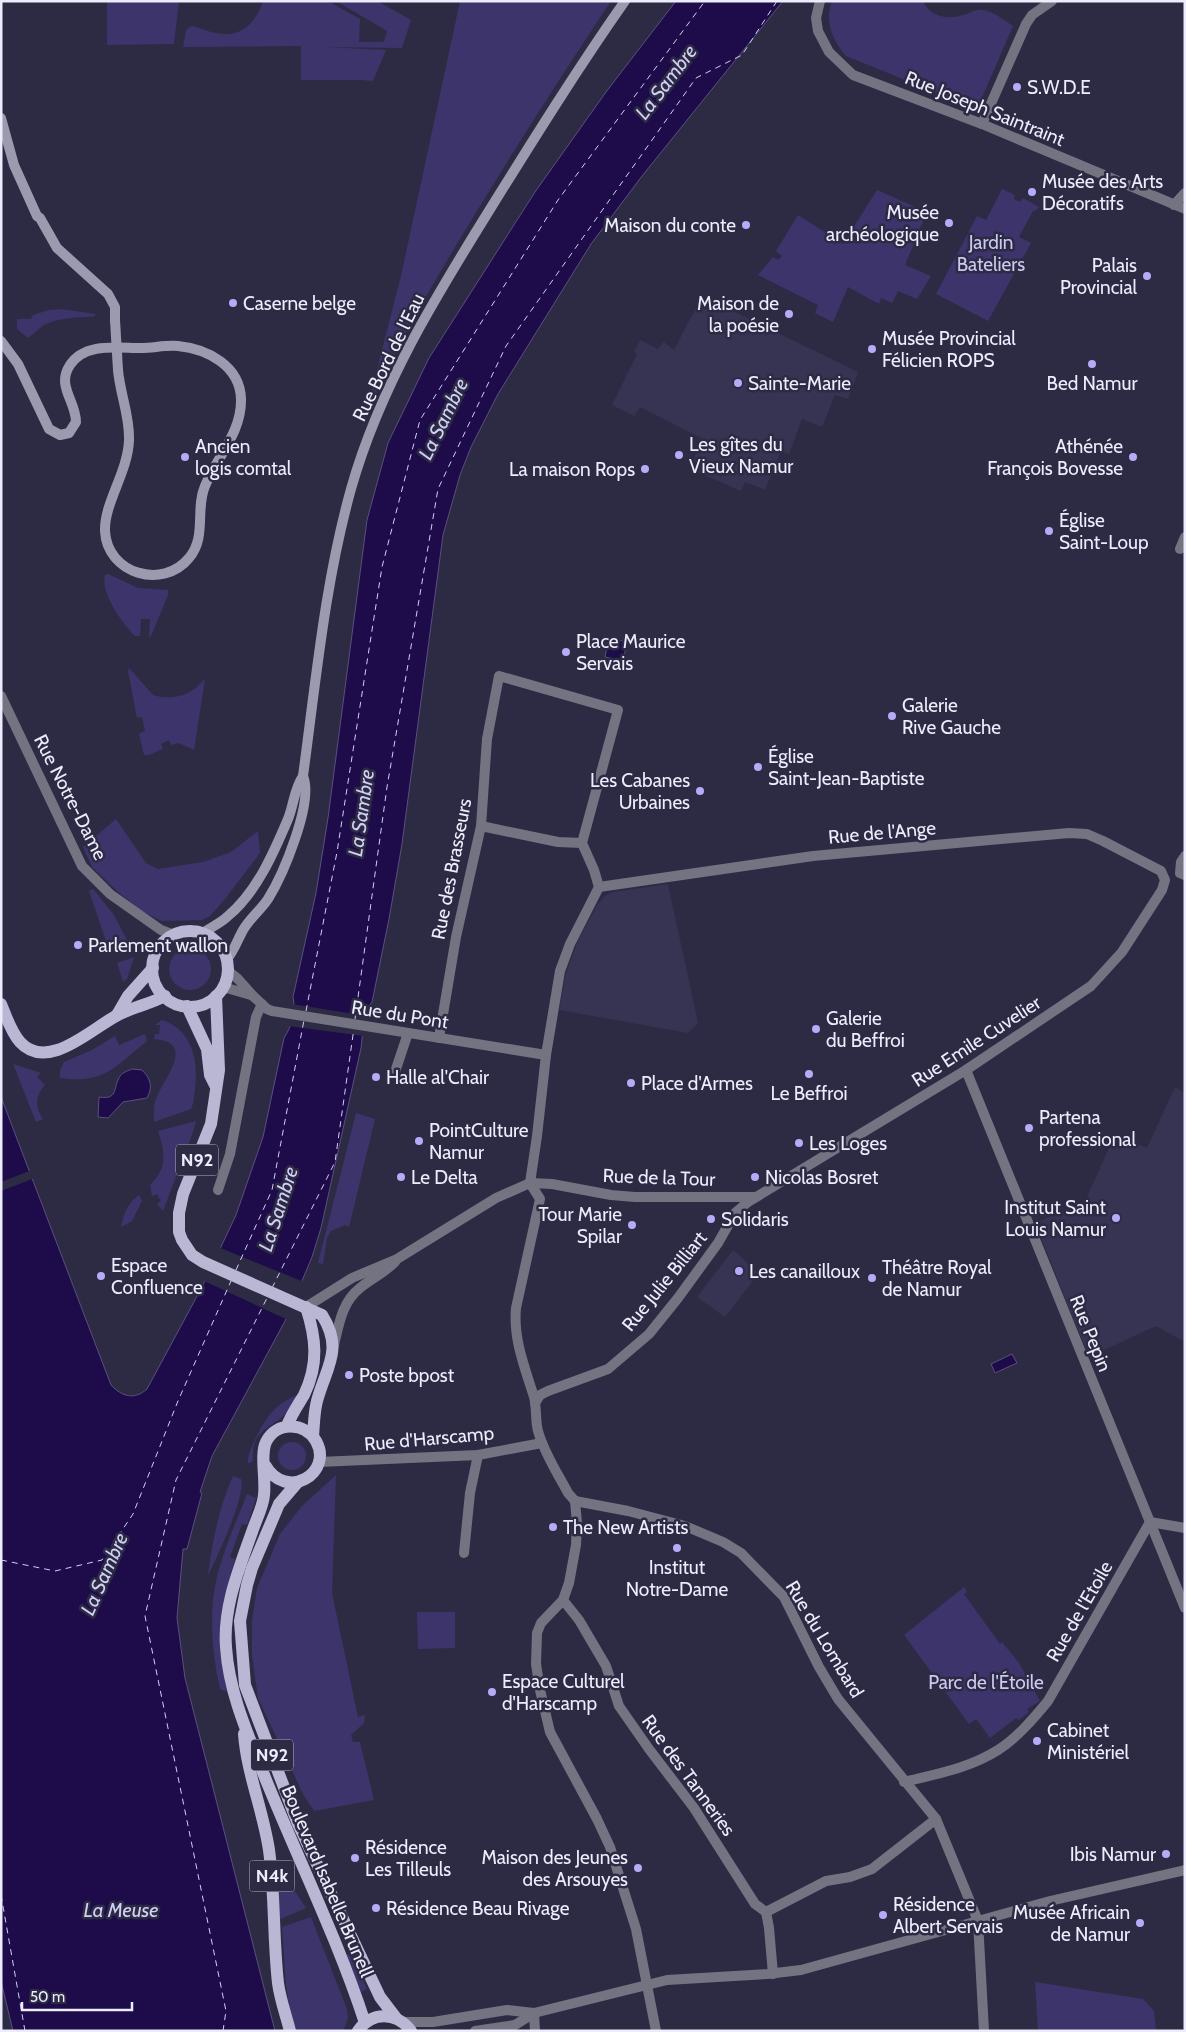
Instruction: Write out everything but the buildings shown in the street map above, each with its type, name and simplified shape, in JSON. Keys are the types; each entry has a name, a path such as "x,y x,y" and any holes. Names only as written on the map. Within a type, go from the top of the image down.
{"main road":[{"name":"Rue Bord de l'Eau","path":"227,965 242,932 268,898 291,853 306,784 303,776 324,618 336,547 352,487 383,402 404,355 438,294 555,104 624,1"},
{"path":"1,118 14,165 37,216 57,248 108,294 115,307 115,320 118,370 126,410 129,440 126,464 106,520 106,537 110,550 126,568 143,575 160,575 176,570 189,558 196,548 200,533 205,486 233,433 240,411 240,392 236,376 228,367 212,356 188,348 170,346 91,350 75,358 65,377 66,393 76,417 75,426 69,433 56,435 47,427 18,364 1,341"},
{"name":"Rue Bord de l'Eau","path":"203,934 228,917 247,897 275,850 291,810 297,784 303,776"},
{"path":"187,931 203,934 219,945 227,965 220,991 202,1004 187,1006 175,1003 165,996 154,980 153,968 159,948 174,935 187,931"},
{"path":"117,1015 128,996 153,968"},
{"name":"N92","path":"220,991 219,1070 211,1124 183,1194 178,1232 185,1247 192,1255 203,1262 322,1315 331,1331 334,1346 330,1368 317,1401 313,1436"},
{"path":"1,1004 15,1035 21,1043 38,1052 48,1052 74,1043 117,1015 165,996"},
{"name":"N92","path":"187,1006 207,1049 210,1075 216,1088"},
{"name":"Boulevard Isabelle Brunell","path":"306,1307 313,1327 316,1347 314,1365 304,1394 287,1426 279,1429 267,1440 264,1449 264,1497 234,1582 226,1616 226,1647 232,1691 243,1722 344,1966 361,2027"},
{"path":"287,1426 300,1428 313,1436 320,1453 319,1462"},
{"name":"Boulevard Isabelle Brunell","path":"319,1462 311,1476 297,1483 279,1504 252,1568 240,1621 245,1685 298,1824 380,1998 403,2024"},
{"path":"265,1466 269,1473 280,1481 297,1483"},
{"name":"N4k","path":"243,1722 246,1758 269,1848 274,1896 278,1984 290,2031"},
{"path":"361,2027 374,2018 385,2016 403,2024"}],"street":[{"name":"Rue Joseph Saintraint","path":"820,1 816,18 818,31 829,52 854,75 982,124 1185,209"},
{"path":"982,124 1026,24 1032,15 1052,1"},
{"path":"1174,205 1185,193"},
{"path":"1180,549 1185,537"},
{"name":"Rue des Brasseurs","path":"439,1038 456,936 481,826 487,739 499,676 618,710 582,844"},
{"name":"Rue Notre-Dame","path":"1,696 82,866 110,894 161,930 174,935"},
{"path":"481,826 558,842 582,844 594,870 599,887 570,944 560,971 546,1054 530,1183 540,1199 516,1308 515,1327 535,1403 535,1417 542,1443 568,1494 575,1501 578,1523 569,1582 563,1600 541,1623 537,1633 536,1664 540,1690 550,1732 610,1847 636,1929 656,2031"},
{"name":"Rue de l'Ange","path":"599,887 813,856 1069,834 1087,834 1161,871"},
{"path":"1182,874 1181,862 1185,856"},
{"name":"Rue Emile Cuvelier","path":"758,1197 966,1070 1091,986 1122,952 1162,890 1165,880 1161,871"},
{"name":"Rue du Pont","path":"227,965 253,996 268,1009 546,1054"},
{"name":"Rue du Pont","path":"220,991 253,996"},
{"path":"218,1190 230,1154 256,1017 262,1004"},
{"path":"395,1072 408,1033"},
{"name":"Rue Pepin","path":"966,1070 1185,1608"},
{"path":"306,1307 352,1278 397,1259 496,1198 530,1183"},
{"name":"Rue de la Tour","path":"530,1183 552,1184 610,1195 635,1197 758,1197"},
{"name":"Rue Julie Billiart","path":"535,1403 540,1395 548,1391 608,1369 649,1334 718,1243 735,1213 748,1202 758,1197"},
{"path":"334,1346 341,1314 349,1300 359,1288 382,1274 397,1259"},
{"name":"Rue d'Harscamp","path":"319,1462 478,1455 542,1443"},
{"path":"464,1553 470,1492 478,1455"},
{"name":"Rue du Lombard","path":"575,1501 628,1511 685,1526 723,1542 741,1553 784,1597 819,1667 838,1699 936,1819 978,1921 984,2031"},
{"path":"1150,1522 1185,1528"},
{"name":"Rue de l'Etoile","path":"904,1782 957,1768 991,1754 1000,1749 1022,1730 1040,1711 1048,1701 1150,1522"},
{"name":"Rue des Tanneries","path":"563,1600 579,1620 606,1666 619,1706 694,1808 755,1904 766,1912"},
{"path":"773,1974 766,1912 826,1881 872,1869 936,1819"},
{"path":"475,2031 515,2025 534,2013 667,1980 773,1974 816,1966 1050,1901 1185,1870"},
{"path":"403,2024 433,2022 507,2010 534,2013"},
{"path":"534,2013 536,2031"}],"shaded area":[{"name":"Sainte-Marie","path":"702,296 858,372 848,399 835,395 822,427 802,419 789,454 781,451 765,490 745,482 741,491 691,469 701,438 640,407 634,416 612,405 637,354 634,352 640,340 658,349 664,342 674,350"},
{"path":"668,884 698,1023 688,1033 559,1010 566,973 578,941 597,905 605,896 613,892"},
{"name":"Institut Saint Louis Namur","path":"1175,1087 1185,1093 1185,1342 1156,1326 1089,1357 1035,1223 1068,1209 1073,1212 1082,1208 1115,1135 1147,1148"},
{"path":"733,1250 759,1273 725,1317 697,1297"}],"green space":[{"path":"107,1 179,1 174,44 107,45"},
{"path":"263,1 328,1 360,19 359,42 384,42 387,31 336,1 377,1 411,20 402,48 326,47 386,50 373,81 301,80 301,46 183,47 186,30 192,26 221,34 230,34 244,29 255,18"},
{"path":"460,1 611,1 512,154 432,287 387,370 362,427 401,276"},
{"path":"832,1 923,1 930,11 940,16 951,17 982,10 996,15 1013,26 977,109 846,56 837,44 829,23"},
{"name":"Jardin Bateliers","path":"1002,189 1015,195 1014,199 1020,202 1023,198 1039,207 1033,211 1019,237 1031,243 988,321 936,294 977,216 986,220"},
{"path":"877,190 927,212 905,265 931,276 917,299 898,291 892,303 881,298 879,304 848,287 833,322 815,313 818,305 758,275 773,257 778,260 782,256 776,251 798,215 843,244"},
{"path":"61,309 95,314 95,316 50,322 28,338 17,329 17,319 31,319 33,315 49,310"},
{"path":"108,574 138,588 168,590 168,595 151,636 149,637 150,619 141,619 140,636 135,636 119,616 106,590 104,582 105,575"},
{"path":"129,668 153,695 163,697 173,697 188,693 205,679 194,750 179,743 171,745 169,740 161,744 163,749 149,755 144,755 139,734 145,731 142,717 137,718"},
{"path":"116,819 146,863 158,869 203,862 231,852 258,831 260,853 210,916 202,920 162,921 140,910 92,867 83,847"},
{"path":"93,889 114,915 128,942 109,950 89,891"},
{"path":"194,948 202,951 208,957 211,969 208,981 202,987 186,990 178,987 172,981 169,965 172,957 178,951"},
{"path":"134,957 127,979 123,982 117,963"},
{"path":"162,1020 172,1024 187,1039 194,1058 196,1079 191,1109 154,1122 155,1102 159,1091 170,1073 176,1055 174,1047 167,1042 154,1039 155,1034 159,1034 160,1025 155,1025"},
{"path":"145,1034 147,1041 108,1072 88,1078 60,1078 60,1070 64,1062 92,1050 115,1036 119,1045"},
{"path":"13,1064 41,1073 37,1077 45,1085 39,1093 37,1106 43,1119 36,1122"},
{"path":"356,1113 375,1119 349,1227 345,1225 331,1231 327,1238 323,1264 318,1263"},
{"path":"196,1121 163,1211 157,1204 161,1201 157,1194 152,1196 150,1185 160,1172 163,1160 158,1131"},
{"path":"139,1195 142,1201 132,1221 121,1227 127,1209"},
{"path":"297,1395 284,1416 259,1435 255,1441 253,1461 248,1463 253,1444 265,1421 282,1403"},
{"path":"292,1442 302,1446 306,1456 302,1466 292,1470 282,1466 278,1456 282,1446"},
{"path":"336,1475 332,1593 358,1717 365,1715 364,1723 351,1735 353,1742 360,1742 374,1800 314,1811 304,1796 258,1698 252,1655 252,1621 257,1588 280,1534 302,1506"},
{"path":"233,1476 241,1479 239,1499 230,1527 208,1576 217,1525"},
{"path":"247,1494 256,1498 247,1525 242,1524 230,1557 235,1559 227,1591 223,1642 227,1692 220,1689 215,1661 212,1631 213,1601 221,1563"},
{"name":"Parc de l'Étoile","path":"964,1587 967,1592 964,1594 1000,1644 1002,1642 1019,1663 1040,1701 1027,1709 1029,1712 1019,1720 1016,1718 990,1738 976,1719 969,1724 904,1635"},
{"path":"417,1612 455,1612 455,1648 418,1649"},
{"path":"274,1860 306,1908 278,1920"},
{"path":"311,1917 347,2009 348,2018 343,2031 293,2031 286,1985 282,1927"},
{"path":"351,1953 367,1989 361,1992 346,1955"},
{"path":"1035,1982 1143,1999 1154,2011 1156,2031 1038,2031"}],"water":[{"path":"676,1 783,1 642,176 591,244 498,394 471,447 460,475 443,535 402,844 389,919 372,1002 365,1011 361,1048 321,1228 312,1257 285,1321 212,1456 200,1492 202,1493 187,1549 183,1549 177,1618 185,1678 275,2031 13,2031 1,1981 1,1097 111,1385 129,1396 138,1395 147,1389 203,1285 236,1215 263,1137 284,1038 293,1018 293,997 316,893 328,818 367,520 388,443 429,358 535,192 606,92"},
{"path":"609,638 627,642 623,661 605,657"},
{"path":"132,1069 142,1070 147,1077 150,1083 150,1090 147,1098 123,1102 108,1118 98,1117 99,1097 109,1097 112,1095 120,1076"},
{"path":"1012,1354 1017,1363 995,1373 991,1364"}],"pier":[{"path":"292,1004 367,1016 364,1036 288,1026"},
{"path":"32,1170 35,1178 1,1191 1,1182"},
{"path":"218,1247 304,1282 288,1320 202,1280"}],"ferry route":[{"path":"306,1011 337,852 382,567 420,420 558,200 705,1"},
{"path":"355,1019 387,787 438,489 506,346 696,78 742,55 777,1"},
{"path":"236,1270 272,1190 304,1020"},
{"path":"272,1288 335,1162 354,1028"},
{"path":"1,1560 55,1571 102,1560 133,1514 178,1401 231,1281"},
{"path":"223,2031 226,2011 145,1616 176,1480 267,1298"},
{"path":"1,1895 25,2031"}],"place":[{"name":"S.W.D.E","path":"1017,87"},
{"name":"Musée des Arts Décoratifs","path":"1032,192"},
{"name":"Musée archéologique","path":"949,223"},
{"name":"Maison du conte","path":"746,225"},
{"name":"Palais Provincial","path":"1147,276"},
{"name":"Caserne belge","path":"233,303"},
{"name":"Maison de la poésie","path":"789,314"},
{"name":"Musée Provincial Félicien ROPS","path":"872,349"},
{"name":"Bed Namur","path":"1092,364"},
{"name":"Sainte-Marie","path":"738,383"},
{"name":"Les gîtes du Vieux Namur","path":"679,455"},
{"name":"Ancien logis comtal","path":"185,457"},
{"name":"Athénée François Bovesse","path":"1133,457"},
{"name":"La maison Rops","path":"645,469"},
{"name":"Église Saint-Loup","path":"1049,531"},
{"name":"Place Maurice Servais","path":"566,652"},
{"name":"Galerie Rive Gauche","path":"892,716"},
{"name":"Église Saint-Jean-Baptiste","path":"758,767"},
{"name":"Les Cabanes Urbaines","path":"700,791"},
{"name":"Parlement wallon","path":"78,945"},
{"name":"Galerie du Beffroi","path":"816,1029"},
{"name":"Le Beffroi","path":"809,1074"},
{"name":"Halle al'Chair","path":"376,1077"},
{"name":"Place d'Armes","path":"631,1083"},
{"name":"Partena professional","path":"1029,1128"},
{"name":"PointCulture Namur","path":"419,1141"},
{"name":"Les Loges","path":"799,1143"},
{"name":"Le Delta","path":"401,1177"},
{"name":"Nicolas Bosret","path":"755,1177"},
{"name":"Institut Saint Louis Namur","path":"1116,1218"},
{"name":"Solidaris","path":"711,1219"},
{"name":"Tour Marie Spilar","path":"632,1225"},
{"name":"Les canailloux","path":"739,1271"},
{"name":"Espace Confluence","path":"101,1276"},
{"name":"Théâtre Royal de Namur","path":"872,1278"},
{"name":"Poste bpost","path":"349,1375"},
{"name":"The New Artists","path":"553,1527"},
{"name":"Institut Notre-Dame","path":"677,1548"},
{"name":"Espace Culturel d'Harscamp","path":"492,1692"},
{"name":"Cabinet Ministériel","path":"1037,1741"},
{"name":"Ibis Namur","path":"1166,1854"},
{"name":"Résidence Les Tilleuls","path":"355,1858"},
{"name":"Maison des Jeunes des Arsouyes","path":"638,1868"},
{"name":"Résidence Beau Rivage","path":"376,1908"},
{"name":"Résidence Albert Servais","path":"883,1915"},
{"name":"Musée Africain de Namur","path":"1140,1923"}],"water label":[{"name":"La Sambre","path":"666,82"},
{"name":"La Sambre","path":"443,419"},
{"name":"La Sambre","path":"361,813"},
{"name":"La Sambre","path":"278,1209"},
{"name":"La Sambre","path":"104,1574"},
{"name":"La Meuse","path":"121,1910"}]}
